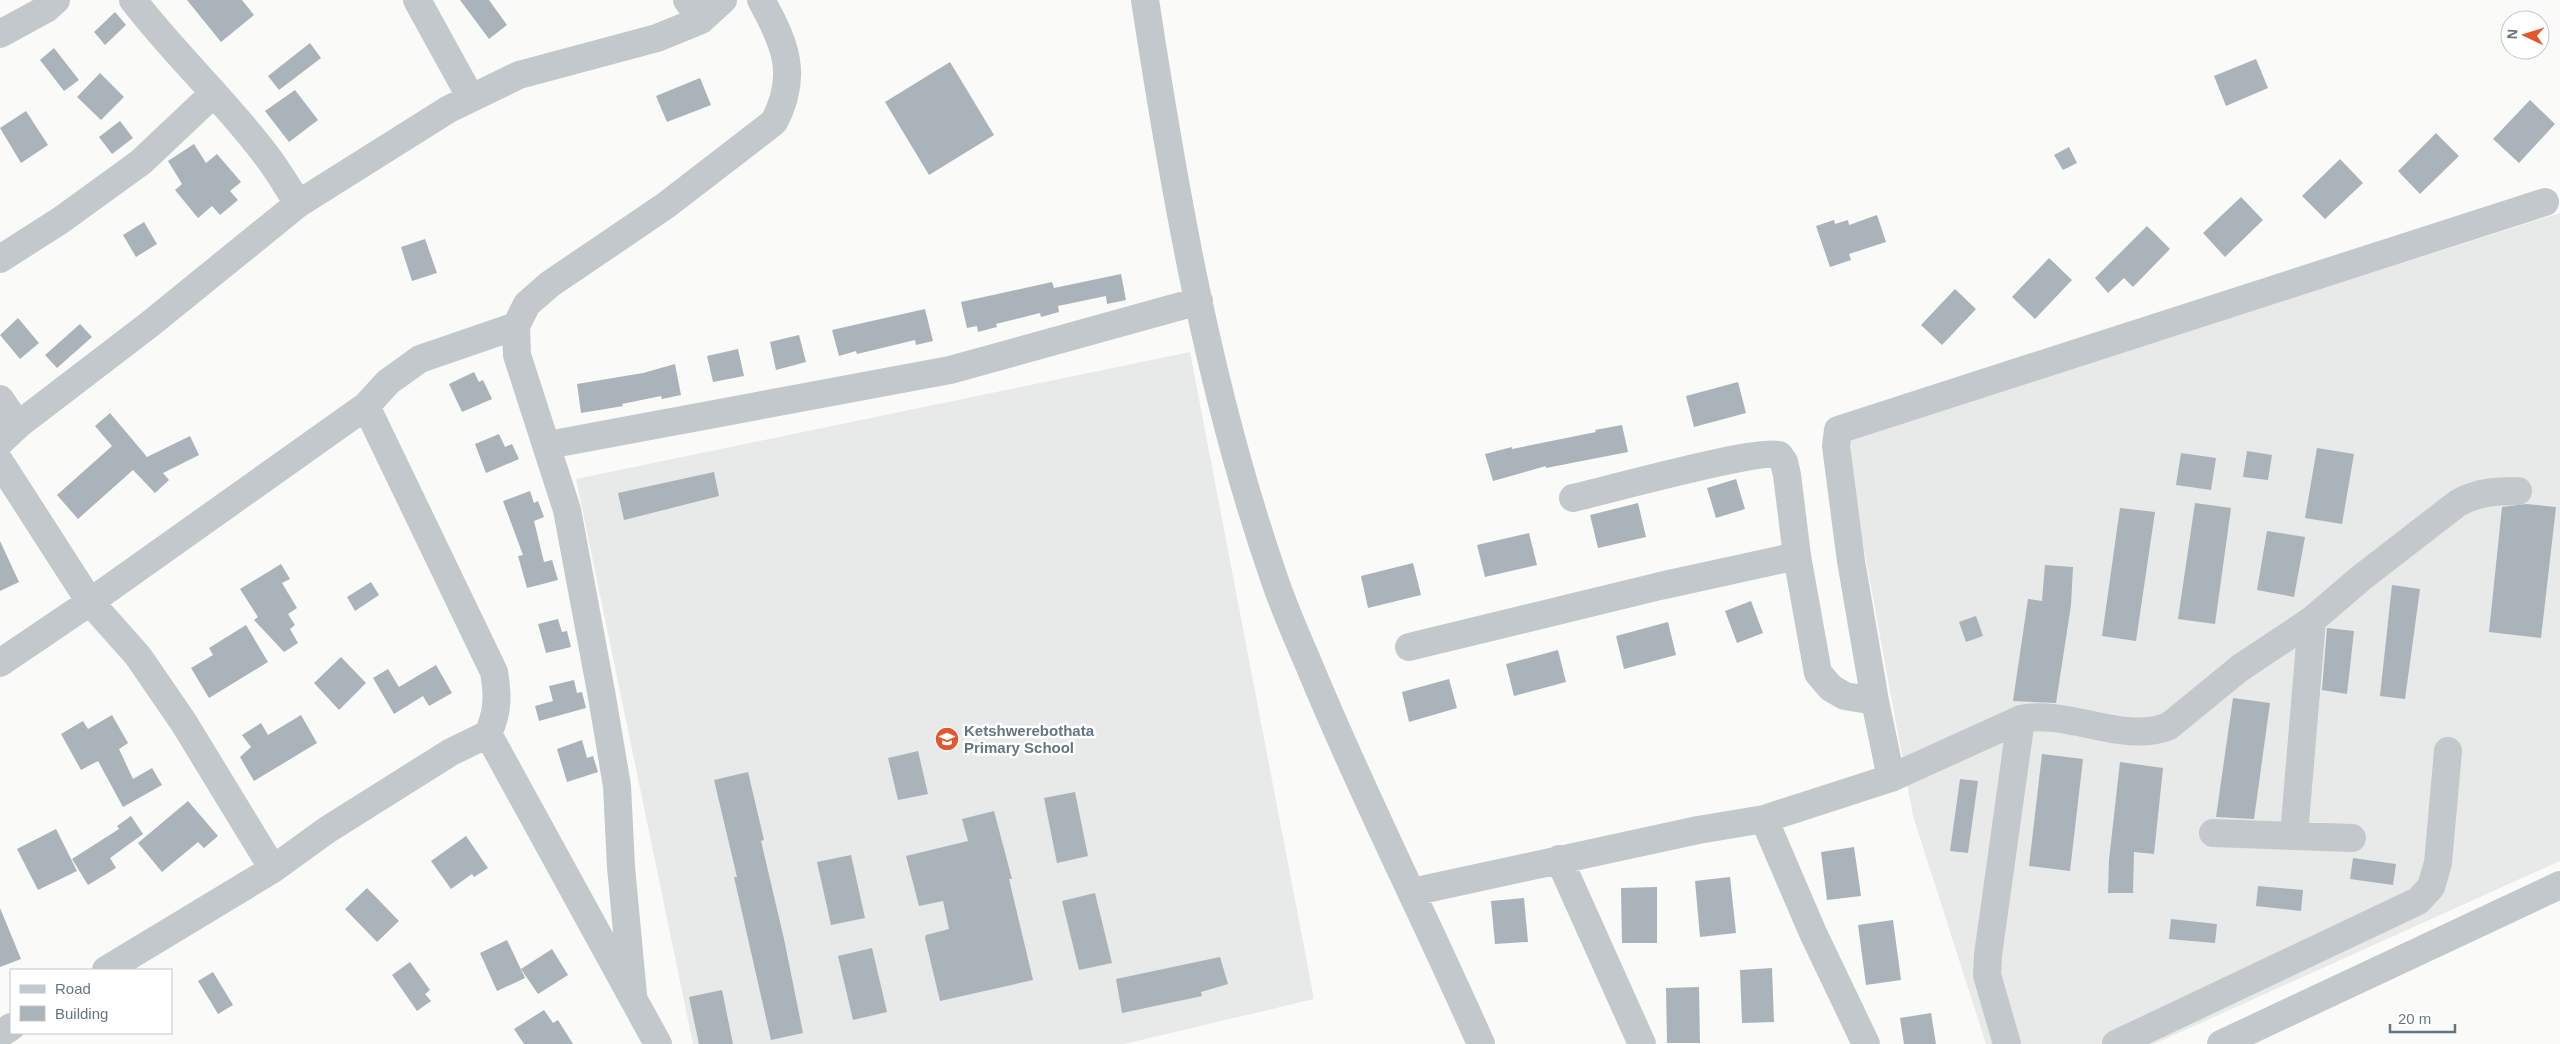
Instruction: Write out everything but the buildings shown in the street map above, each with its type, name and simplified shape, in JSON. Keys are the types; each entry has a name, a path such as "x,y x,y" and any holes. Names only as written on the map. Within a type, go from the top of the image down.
{"street":[{"path":"0,34 46,9 56,0"},
{"path":"133,0 158,33 214,93 269,159 298,204"},
{"path":"417,0 471,98"},
{"path":"0,399 9,433 150,324 298,204 449,108 519,75 657,38 694,10 723,0"},
{"path":"633,995 621,867 617,786 567,510 548,445 517,355 516,326 526,304 550,284 665,206 774,122 783,104 787,84 788,60 780,34 761,0"},
{"path":"1145,0 1168,154 1207,344 1238,469 1275,581 1335,729 1481,1044"},
{"path":"0,259 61,220 141,162 214,93"},
{"path":"1891,778 1875,701 1848,542 1836,446 1838,430 2545,202"},
{"path":"548,445 950,370 1199,301"},
{"path":"0,663 90,602 366,406 388,382 420,359 516,326"},
{"path":"108,969 273,869 336,824 451,752 488,734 495,719 498,696 494,672 366,406"},
{"path":"1573,498 1728,461 1773,453 1779,455 1784,462 1797,556 1818,673 1831,688 1845,696 1875,701"},
{"path":"0,462 90,602 138,656 179,716 230,796 273,869"},
{"path":"1412,892 1698,830 1764,819 1891,778 2021,719 2033,717 2049,718 2155,732 2169,726 2240,668 2312,620 2361,578 2458,503 2474,494 2483,492 2518,491"},
{"path":"1409,647 1651,588 1797,556"},
{"path":"2294,835 2312,620"},
{"path":"2007,1044 1987,975 1988,955 2021,719"},
{"path":"488,734 633,995 658,1044"},
{"path":"2116,1044 2418,902 2432,887 2438,863 2448,751"},
{"path":"1764,819 1813,933 1866,1044"},
{"path":"2213,833 2352,838"},
{"path":"1559,859 1642,1044"},
{"path":"2221,1044 2560,885"}],"shaded area":[{"path":"2560,213 2560,861 2154,1044 1986,1044 1913,816 1844,440"},
{"name":"Ketshwerebothata Primary School","path":"1190,352 1314,999 1124,1044 693,1044 576,479"}],"place":[{"name":"Ketshwerebothata Primary School","path":"947,739"}]}
